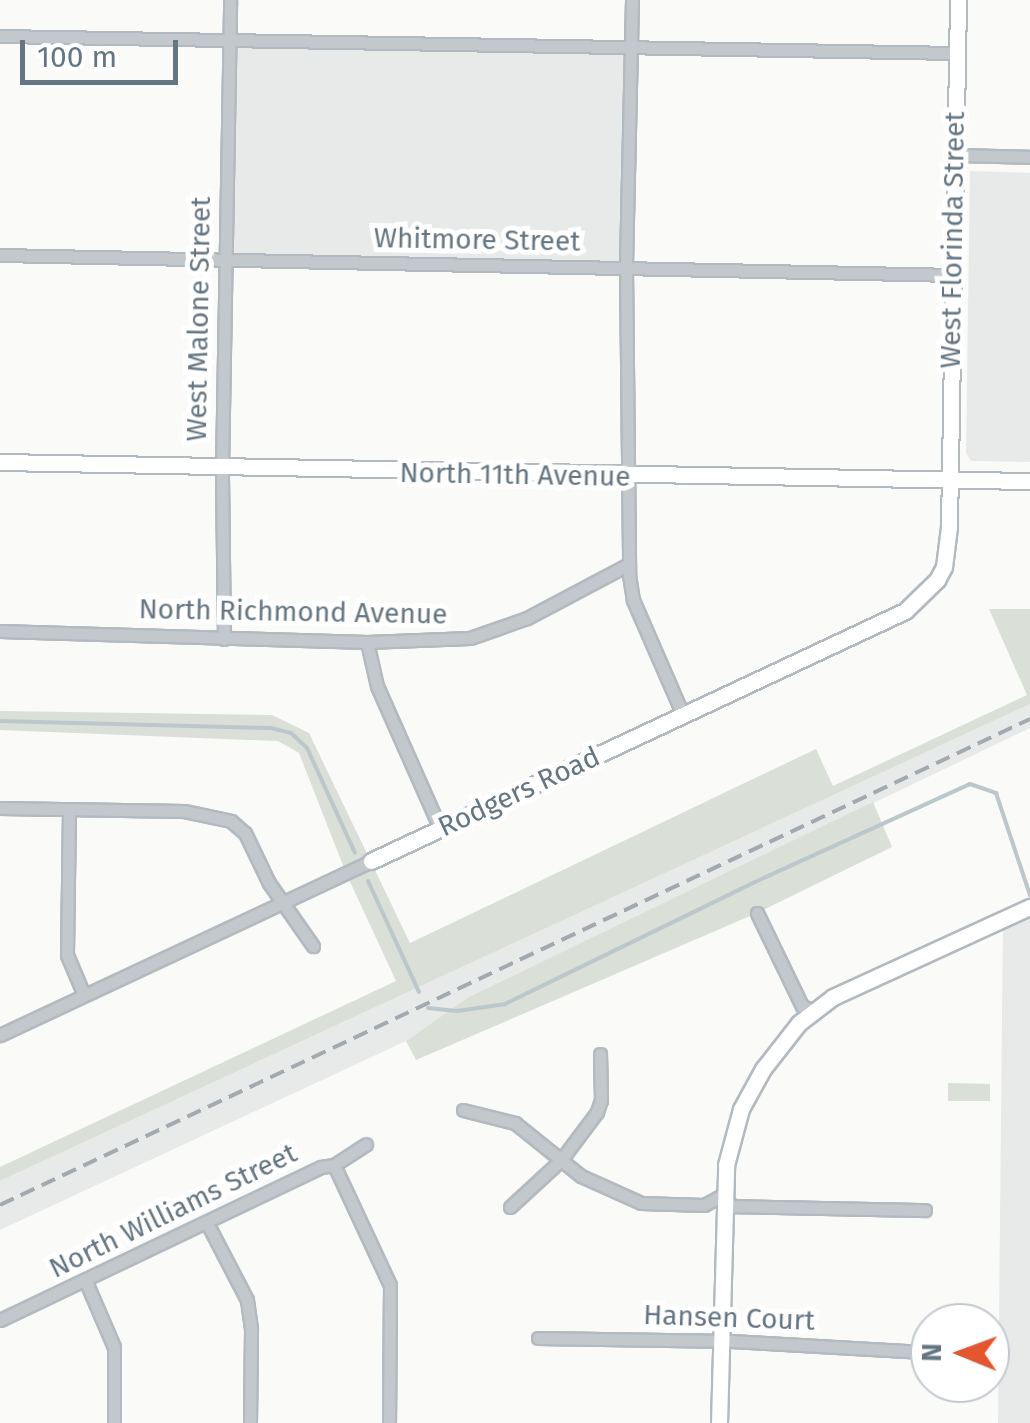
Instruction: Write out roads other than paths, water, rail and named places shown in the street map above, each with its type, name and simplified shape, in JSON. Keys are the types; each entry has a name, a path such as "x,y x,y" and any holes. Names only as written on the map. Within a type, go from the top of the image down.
{"street":[{"name":"West Malone Street","path":"224,638 222,469 230,0"},
{"path":"632,0 626,268 629,564 633,600 683,715"},
{"name":"West Florinda Street","path":"949,481 958,0"},
{"path":"0,36 957,53"},
{"path":"955,156 1030,157"},
{"name":"Whitmore Street","path":"0,255 952,274"},
{"name":"North 11th Avenue","path":"0,462 628,478 1030,482"},
{"name":"Rodgers Road","path":"0,1035 915,604 944,567 949,481"},
{"name":"North Richmond Avenue","path":"0,631 366,642 486,634 629,564"},
{"path":"366,642 377,686 440,828"},
{"path":"0,808 184,810 231,821 245,833 282,903 313,946"},
{"path":"69,810 68,954 84,995"},
{"path":"719,1423 723,1195 730,1148 746,1098 776,1050 812,1010 862,982 1030,907"},
{"path":"757,912 802,1006 812,1010"},
{"path":"510,1207 562,1160 600,1104 600,1054"},
{"path":"462,1110 514,1123 611,1193 641,1203 704,1206 723,1195"},
{"name":"North Williams Street","path":"0,1320 322,1167 334,1165 366,1144"},
{"path":"334,1165 390,1285 389,1423"},
{"path":"723,1195 732,1206 925,1210"},
{"path":"207,1223 246,1300 251,1330 250,1423"},
{"path":"86,1282 114,1346 114,1423"},
{"name":"Hansen Court","path":"538,1338 720,1340 910,1351"}],"waterway":[{"path":"0,721 271,728 291,733 307,748 355,853"},
{"path":"428,1008 457,1011 505,1004 755,882 970,784 996,793 1030,895"},
{"path":"368,881 419,992"}],"railway":[{"path":"0,1205 1030,719"}]}
